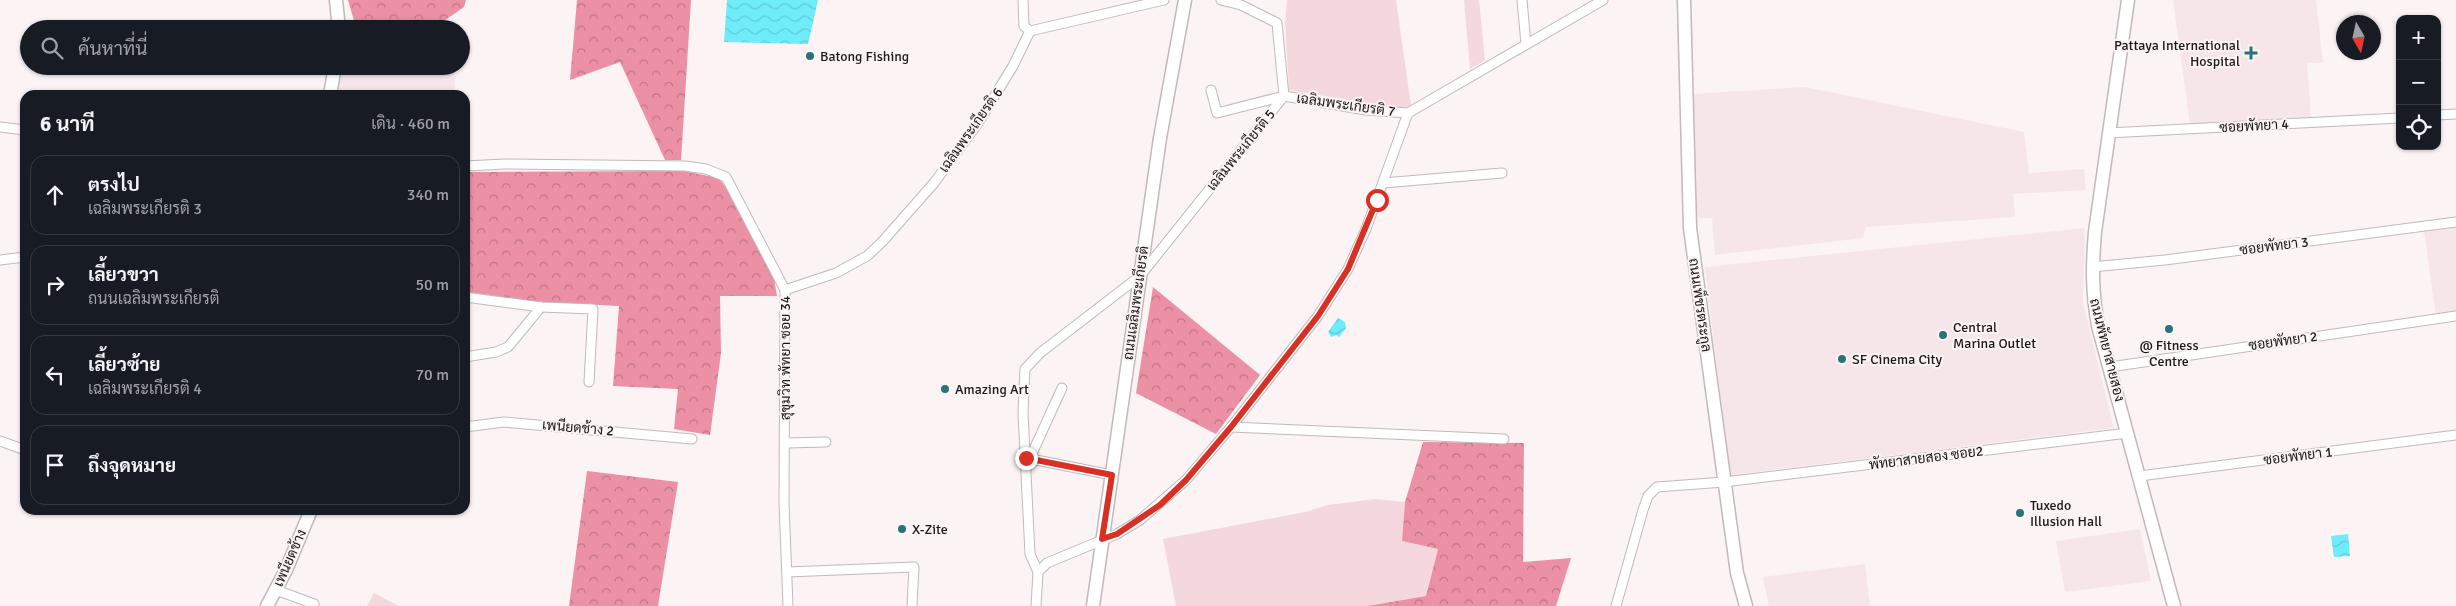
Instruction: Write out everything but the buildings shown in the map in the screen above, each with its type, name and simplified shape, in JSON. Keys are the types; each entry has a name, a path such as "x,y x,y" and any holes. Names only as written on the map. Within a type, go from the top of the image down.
{"main road":[{"path":"336,0 338,20"},
{"name":"ถนนเฉลิมพระเกียรติ","path":"1092,606 1160,138 1185,0"},
{"name":"ถนนเพ็ชรตระกูล","path":"1684,0 1690,228 1737,573 1746,606"},
{"name":"ถนนพัทยาสายสอง","path":"2128,0 2108,134 2092,267 2092,295 2174,606"},
{"path":"331,90 333,75"},
{"name":"เพนียดช้าง","path":"267,606 309,515"}],"street":[{"path":"1023,0 1024,26 1030,32 1164,0"},
{"name":"เฉลิมพระเกียรติ 7","path":"1221,0 1241,5 1277,23 1284,96 1366,110 1408,113 1603,0"},
{"path":"1522,0 1526,44"},
{"name":"เฉลิมพระเกียรติ 6","path":"784,290 836,273 867,256 882,242 934,183 978,123 1013,66 1030,32"},
{"name":"เฉลิมพระเกียรติ 5","path":"1211,90 1218,113 1284,96"},
{"name":"เฉลิมพระเกียรติ 5","path":"1028,458 1023,413 1025,369 1040,353 1140,276 1284,96"},
{"path":"1038,572 1047,563 1117,534 1160,505 1186,480 1231,427 1318,316 1348,269 1383,183 1408,113"},
{"path":"2441,115 2456,114"},
{"name":"ซอยพัทยา 4","path":"2108,134 2396,118"},
{"path":"0,127 20,129"},
{"name":"สุขุมวิท พัทยา ซอย 34","path":"470,166 505,164 685,166 717,172 726,177 738,195 784,290 788,606"},
{"path":"1383,183 1502,173"},
{"name":"ซอยพัทยา 3","path":"2092,267 2456,222"},
{"path":"0,260 20,258"},
{"path":"470,298 541,307 593,309 589,382"},
{"path":"470,356 496,352 508,347 541,307"},
{"name":"ซอยพัทยา 2","path":"2110,367 2456,316"},
{"path":"1036,606 1038,572 1030,554 1028,458 1062,388"},
{"name":"เพนียดช้าง 2","path":"470,426 504,422 692,439"},
{"path":"1231,427 1504,439"},
{"name":"พัทยาสายสอง ซอย2","path":"1616,606 1648,496 1657,486 1724,482 2128,433"},
{"name":"ซอยพัทยา 1","path":"2140,476 2456,435"},
{"path":"0,441 20,448"},
{"path":"786,444 826,442"},
{"path":"1028,458 1112,475"},
{"path":"787,572 914,567 912,606"},
{"path":"276,590 314,604"}],"shaded area":[{"path":"1287,0 1396,0 1411,106 1394,108 1289,90 1285,23"},
{"path":"1464,0 1479,0 1485,60 1470,69"},
{"name":"Pattaya International Hospital","path":"2173,0 2316,0 2323,63 2307,63 2311,118 2190,125"},
{"path":"338,75 454,75 455,90 336,90"},
{"path":"1805,87 2024,132 2029,173 2084,169 2086,190 2013,194 2015,217 1866,227 1863,238 1715,255 1712,218 1697,218 1694,188 1694,94"},
{"path":"2456,227 2456,314 2436,317 2424,230"},
{"path":"2085,228 2083,303 2114,428 1730,475 1705,267"},
{"path":"1375,499 1405,502 1402,541 1438,549 1426,596 1367,606 1176,606 1163,539 1305,512 1328,505"},
{"path":"2140,529 2151,581 2065,592 2056,541"},
{"path":"1865,564 1870,606 1769,606 1763,577"},
{"path":"374,593 399,606 367,606"}],"green space":[{"path":"348,0 466,0 464,7 445,20 354,20"},
{"path":"577,0 691,0 681,160 665,160 620,62 570,80"},
{"path":"683,171 719,178 732,197 774,278 777,296 720,296 721,353 710,435 674,429 678,389 613,386 619,306 508,300 470,293 470,172"},
{"path":"1153,287 1260,375 1216,434 1136,393"},
{"path":"1423,442 1524,443 1523,562 1571,558 1556,606 1367,606 1426,596 1438,549 1402,541 1405,502"},
{"path":"587,471 678,482 658,606 569,606"}],"water":[{"path":"727,0 818,0 808,44 724,42"},
{"path":"1338,318 1345,322 1346,328 1339,337 1336,335 1331,337 1328,332"},
{"path":"2348,534 2350,556 2334,557 2331,536"}],"place":[{"name":"Pattaya International Hospital","path":"2251,53"},
{"name":"Batong Fishing","path":"810,56"},
{"name":"@ Fitness Centre","path":"2169,329"},
{"name":"Central Marina Outlet","path":"1943,335"},
{"name":"SF Cinema City","path":"1842,359"},
{"name":"Amazing Art","path":"945,389"},
{"name":"Tuxedo Illusion Hall","path":"2020,513"},
{"name":"X-Zite","path":"902,529"}],"route":[{"path":"1026,458 1112,475 1102,539 1117,534 1140,520 1160,505 1186,480 1208,451 1231,427 1318,316 1348,269 1377,200"}]}
